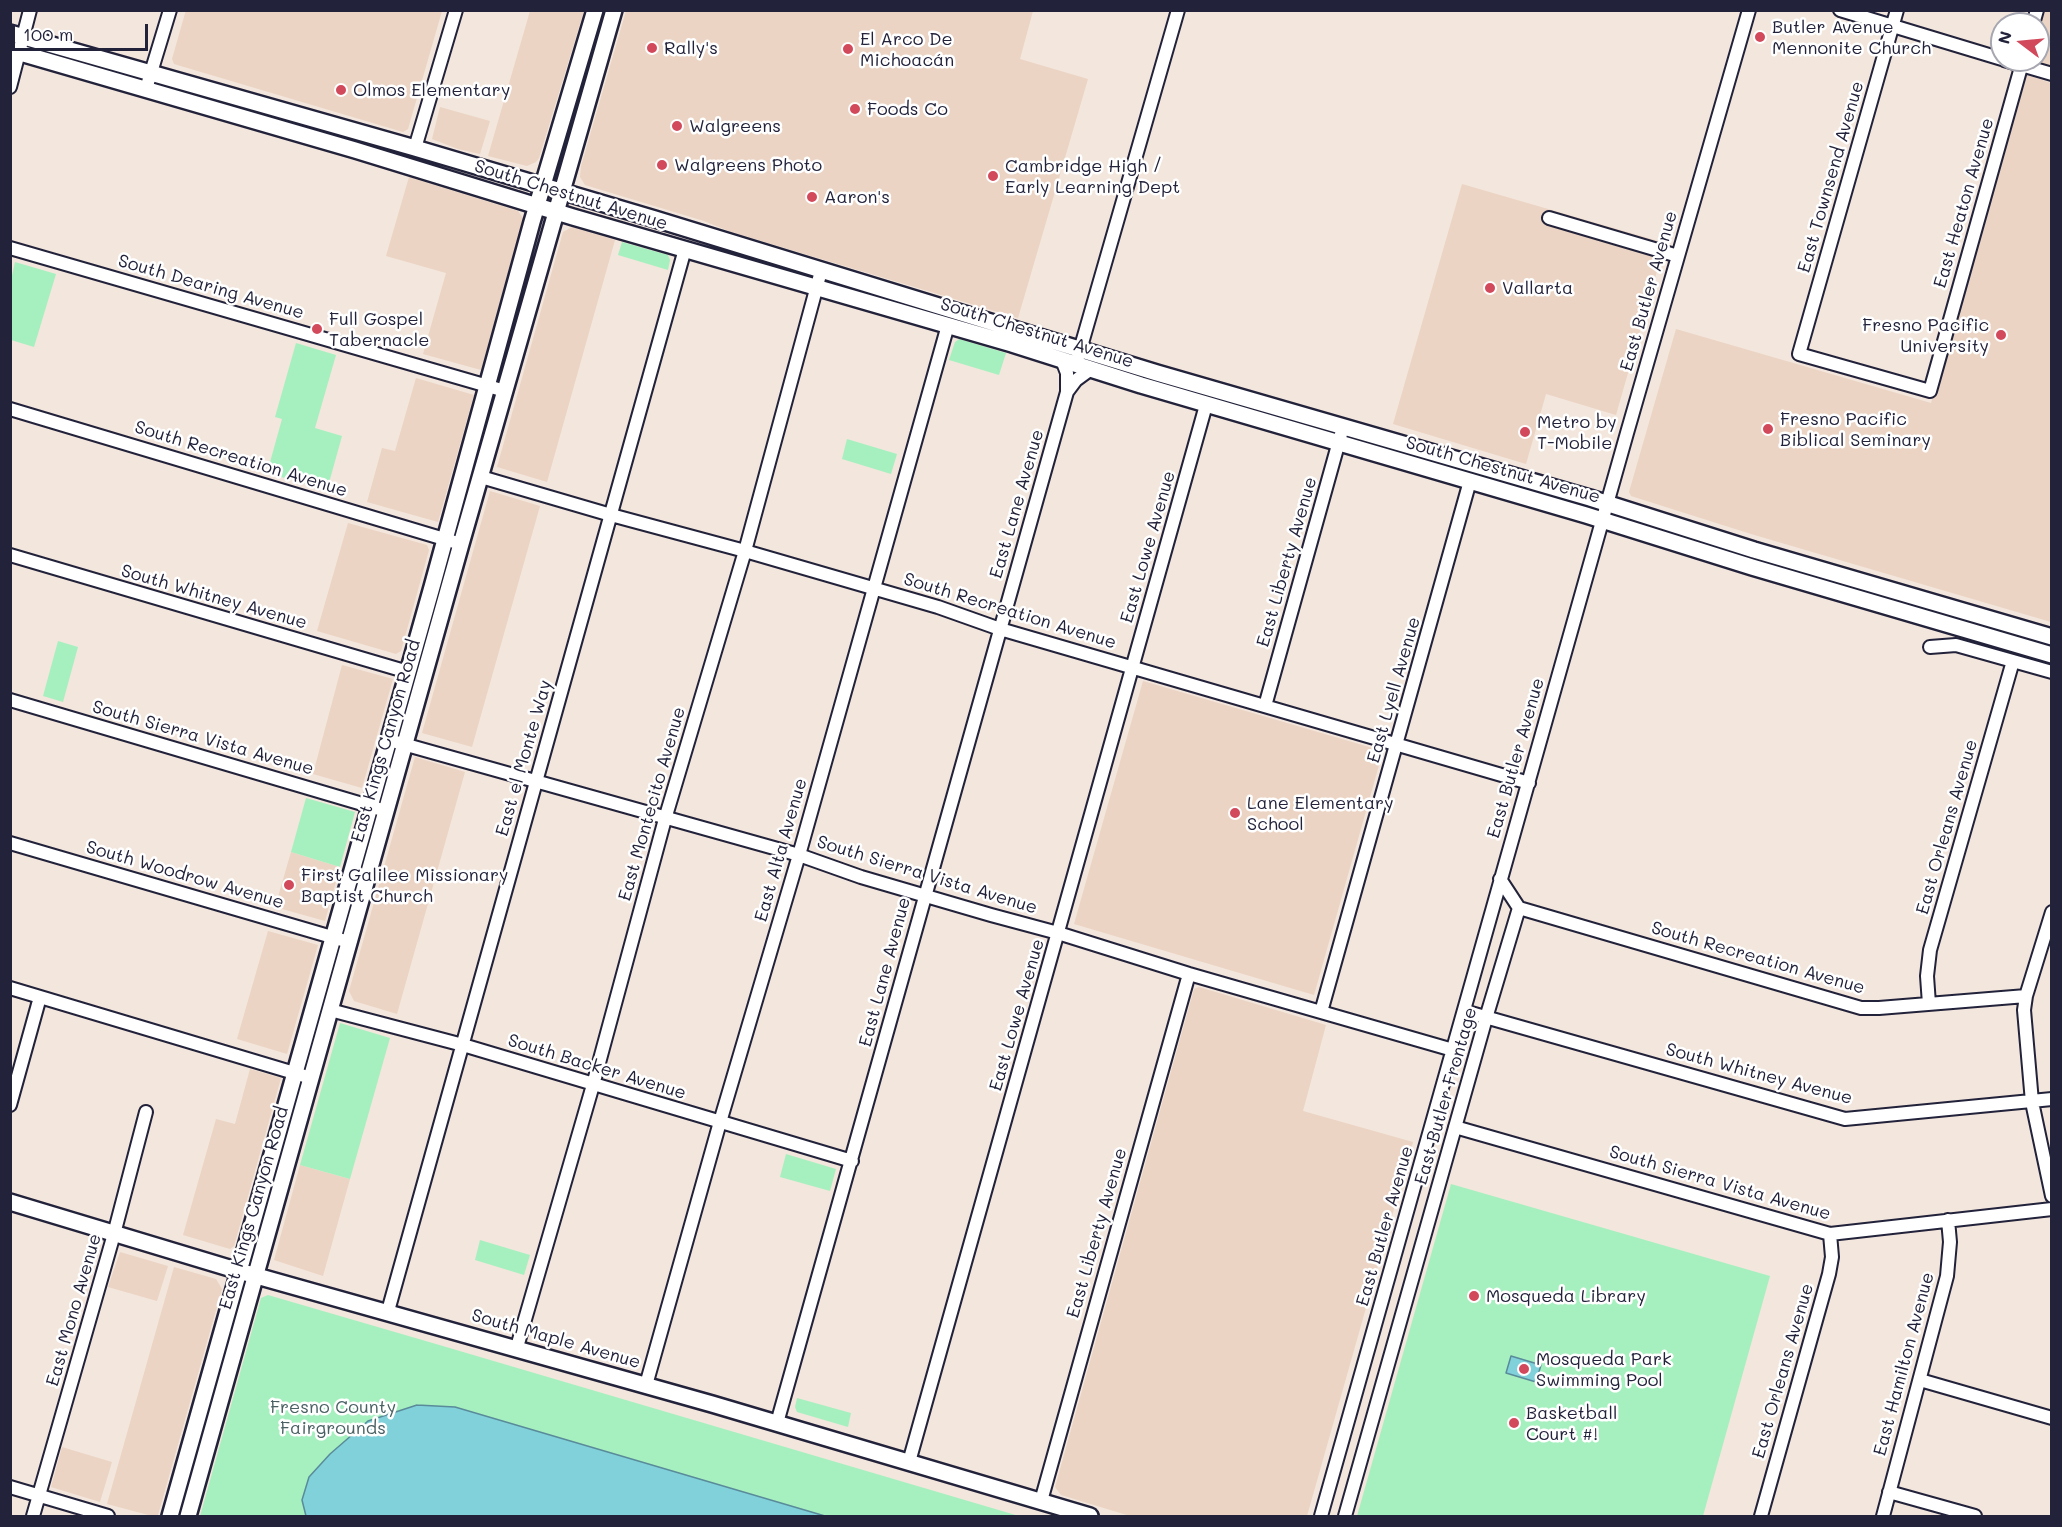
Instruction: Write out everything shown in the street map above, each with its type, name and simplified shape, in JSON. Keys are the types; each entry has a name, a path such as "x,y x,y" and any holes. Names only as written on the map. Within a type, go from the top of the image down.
{"main road":[{"name":"East Kings Canyon Road","path":"170,1516 389,740 542,186 595,10"},
{"name":"East Kings Canyon Road","path":"188,1516 504,391 614,10"},
{"name":"South Chestnut Avenue","path":"18,35 415,148 820,271 1005,324 1080,349 2052,637"},
{"name":"South Chestnut Avenue","path":"15,51 948,325 1169,394 1602,519 1757,568 2052,654"},
{"path":"280,128 284,111"},
{"path":"686,249 701,246 748,258 757,257 761,252"},
{"path":"1169,394 1176,387 1235,405 1246,398"},
{"name":"South Maple Avenue","path":"10,1202 256,1276 517,1347 1090,1516"},
{"path":"177,1516 192,1465 192,1438"}],"street":[{"path":"10,87 18,35 30,10"},
{"path":"146,89 170,10"},
{"path":"415,148 456,10"},
{"name":"East Lane Avenue","path":"777,1423 1067,392 1069,362 1080,349 1178,10"},
{"name":"East Butler Avenue","path":"1321,1516 1602,519 1749,10"},
{"path":"1840,10 1990,56"},
{"name":"East Townsend Avenue","path":"1897,10 1799,354 1930,391"},
{"name":"East Heaton Avenue","path":"1930,391 2019,72"},
{"path":"1549,218 1678,256"},
{"name":"South Dearing Avenue","path":"10,248 504,391"},
{"name":"East el Monte Way","path":"388,1311 686,249"},
{"name":"East Montecito Avenue","path":"517,1347 593,1085 665,819 745,551 820,271"},
{"name":"East Alta Avenue","path":"646,1385 720,1122 799,855 948,325"},
{"name":"East Lane Avenue","path":"1067,392 1076,380 1091,369"},
{"name":"East Lowe Avenue","path":"909,1462 1206,405"},
{"name":"South Recreation Avenue","path":"10,409 461,544"},
{"name":"East Liberty Avenue","path":"1265,706 1343,427"},
{"name":"South Recreation Avenue","path":"481,477 938,607 1000,629 1528,783"},
{"name":"East Lyell Avenue","path":"1321,1012 1470,481"},
{"name":"South Whitney Avenue","path":"10,555 408,672"},
{"path":"1930,647 1956,645 2052,672"},
{"name":"East Orleans Avenue","path":"1929,1004 1927,975 1930,950 2013,661"},
{"name":"South Sierra Vista Avenue","path":"10,700 386,811"},
{"name":"South Sierra Vista Avenue","path":"389,740 799,855 924,896 1135,955 1189,974 1453,1050"},
{"name":"South Woodrow Avenue","path":"10,843 350,942"},
{"path":"1500,879 1519,908"},
{"name":"South Recreation Avenue","path":"1519,908 1861,1008 2026,996"},
{"name":"East Butler Frontage","path":"1346,1516 1519,908"},
{"path":"2052,912 2026,996 2024,1010 2032,1102 2052,1196"},
{"name":"East Liberty Avenue","path":"1041,1501 1189,974"},
{"path":"10,988 311,1078"},
{"path":"10,1105 40,997"},
{"name":"South Backer Avenue","path":"330,1010 463,1046 852,1161"},
{"name":"South Whitney Avenue","path":"1464,1011 1845,1119 2052,1099"},
{"name":"East Mono Avenue","path":"33,1516 114,1234 146,1112"},
{"name":"South Sierra Vista Avenue","path":"1455,1127 1830,1234 2052,1209"},
{"name":"East Hamilton Avenue","path":"1882,1516 1947,1276 1950,1242 1947,1220"},
{"name":"East Orleans Avenue","path":"1761,1516 1829,1274 1832,1257 1830,1234"},
{"path":"1386,1288 1408,1294"},
{"path":"1920,1380 2052,1418"},
{"path":"10,1487 108,1516"},
{"path":"1889,1492 1975,1516"}],"shaded area":[{"name":"Olmos Elementary","path":"186,10 442,11 408,129 403,132 174,64 172,59"},
{"path":"530,11 584,11 539,158 527,166 488,156"},
{"path":"626,11 1033,11 1020,59 1088,79 1018,318 731,232 704,221 585,185 580,177 581,166"},
{"path":"2051,11 2051,70 2050,12 2037,12"},
{"path":"2027,75 2051,83 2051,622 1751,534 1631,496 1629,492 1676,329 1931,403"},
{"path":"440,107 490,121 480,154 432,139"},
{"path":"409,177 518,211 523,218 481,370 423,354 446,273 386,256"},
{"path":"1462,184 1665,243 1616,415 1546,394 1526,464 1393,424"},
{"path":"572,227 615,240 547,482 497,467 563,232"},
{"path":"416,378 474,395 438,522 367,502 382,448 395,451"},
{"path":"490,491 540,506 472,747 422,733"},
{"path":"348,523 427,545 429,550 401,651 396,654 317,631"},
{"path":"342,665 393,679 362,788 313,774"},
{"name":"Lane Elementary School","path":"1143,681 1383,751 1314,995 1074,924"},
{"path":"415,757 465,772 397,1014 354,1001 349,991"},
{"path":"291,852 340,867 325,921 275,907"},
{"path":"268,931 318,945 287,1054 237,1039"},
{"path":"1199,987 1326,1025 1303,1111 1413,1142 1307,1516 1130,1516 1061,1495 1055,1487 1194,989"},
{"path":"250,1069 281,1078 234,1246 230,1249 183,1235 216,1119 235,1124"},
{"path":"300,1165 350,1179 323,1276 274,1260"},
{"path":"120,1252 168,1266 157,1301 108,1287"},
{"path":"174,1267 216,1279 222,1289 158,1515 152,1516 107,1504"},
{"path":"62,1447 112,1462 100,1502 51,1487"}],"green space":[{"path":"622,242 668,255 670,260 668,270 618,255"},
{"path":"15,262 56,274 34,347 11,340 11,280"},
{"path":"959,339 1006,353 999,375 949,360 955,342"},
{"path":"296,343 336,355 315,428 342,436 327,490 267,473 282,419 275,417"},
{"path":"847,439 897,454 891,474 842,459"},
{"path":"58,641 78,647 63,702 43,696"},
{"path":"306,798 355,812 340,867 291,852"},
{"path":"340,1023 390,1038 350,1179 300,1165"},
{"path":"786,1154 836,1169 830,1191 780,1177"},
{"path":"1451,1184 1770,1276 1703,1516 1357,1516"},
{"path":"480,1240 530,1255 524,1275 475,1260"},
{"name":"Fresno County Fairgrounds","path":"268,1295 1019,1516 200,1516 261,1298"},
{"path":"797,1398 851,1413 848,1427 797,1412 795,1407"}],"water":[{"name":"Mosqueda Park Swimming Pool","path":"1511,1356 1541,1365 1536,1382 1506,1373"},
{"path":"417,1405 455,1407 825,1516 306,1516 302,1500 309,1477 330,1454 368,1421"}],"place":[{"name":"Butler Avenue Mennonite Church","path":"1760,37"},
{"name":"Rally's","path":"652,48"},
{"name":"El Arco De Michoacán","path":"848,49"},
{"name":"Olmos Elementary","path":"341,90"},
{"name":"Foods Co","path":"855,109"},
{"name":"Walgreens","path":"677,126"},
{"name":"Walgreens Photo","path":"662,165"},
{"name":"Cambridge High / Early Learning Dept","path":"993,176"},
{"name":"Aaron's","path":"812,197"},
{"name":"Vallarta","path":"1490,288"},
{"name":"Full Gospel Tabernacle","path":"317,329"},
{"name":"Fresno Pacific University","path":"2001,335"},
{"name":"Fresno Pacific Biblical Seminary","path":"1768,429"},
{"name":"Metro by T-Mobile","path":"1525,432"},
{"name":"Lane Elementary School","path":"1235,813"},
{"name":"First Galilee Missionary Baptist Church","path":"289,885"},
{"name":"Mosqueda Library","path":"1474,1296"},
{"name":"Mosqueda Park Swimming Pool","path":"1524,1369"},
{"name":"Basketball Court #!","path":"1514,1423"}]}
